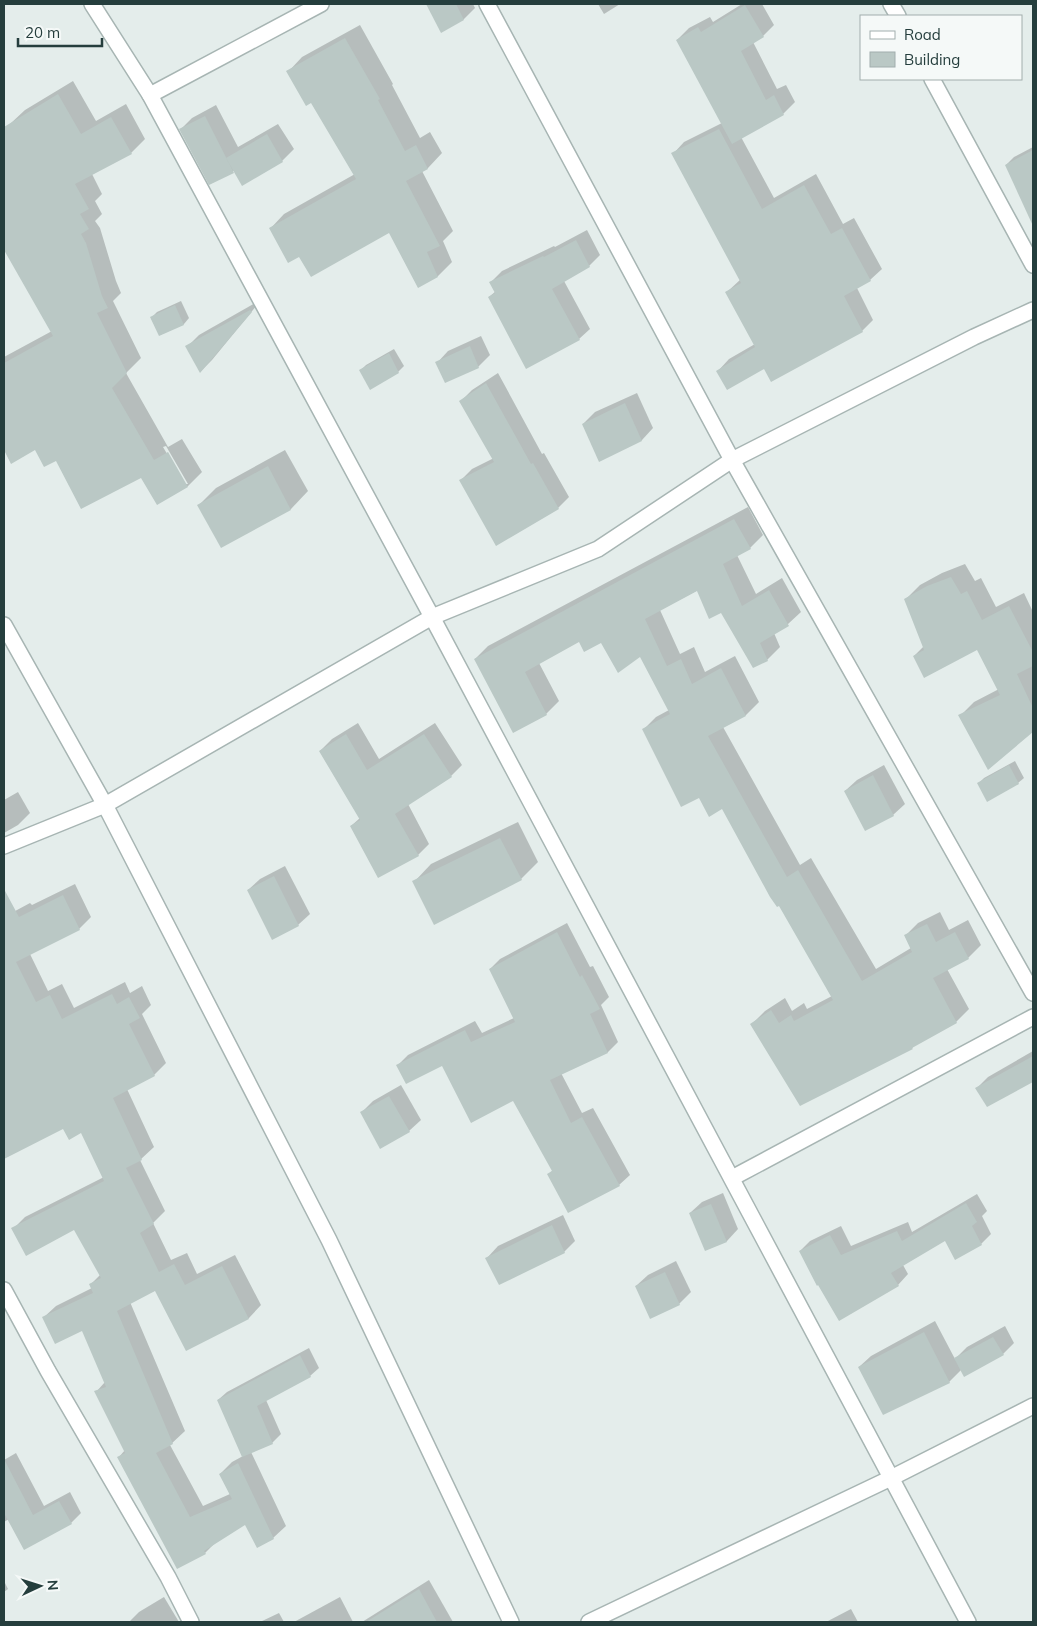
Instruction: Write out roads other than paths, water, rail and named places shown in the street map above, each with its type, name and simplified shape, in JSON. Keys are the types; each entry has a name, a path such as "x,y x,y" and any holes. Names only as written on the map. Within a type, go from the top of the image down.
{"street":[{"path":"92,4 150,95 432,616 968,1622"},
{"path":"150,95 321,4"},
{"path":"487,4 732,460 1033,992"},
{"path":"891,4 897,15"},
{"path":"933,80 1033,266"},
{"path":"4,846 105,805 432,616 598,549 732,460 974,337 1033,310"},
{"path":"4,625 105,805 329,1240 511,1622"},
{"path":"732,1178 1033,1016"},
{"path":"4,1290 48,1371 168,1577 191,1622"},
{"path":"588,1622 891,1478 1033,1406"}]}
